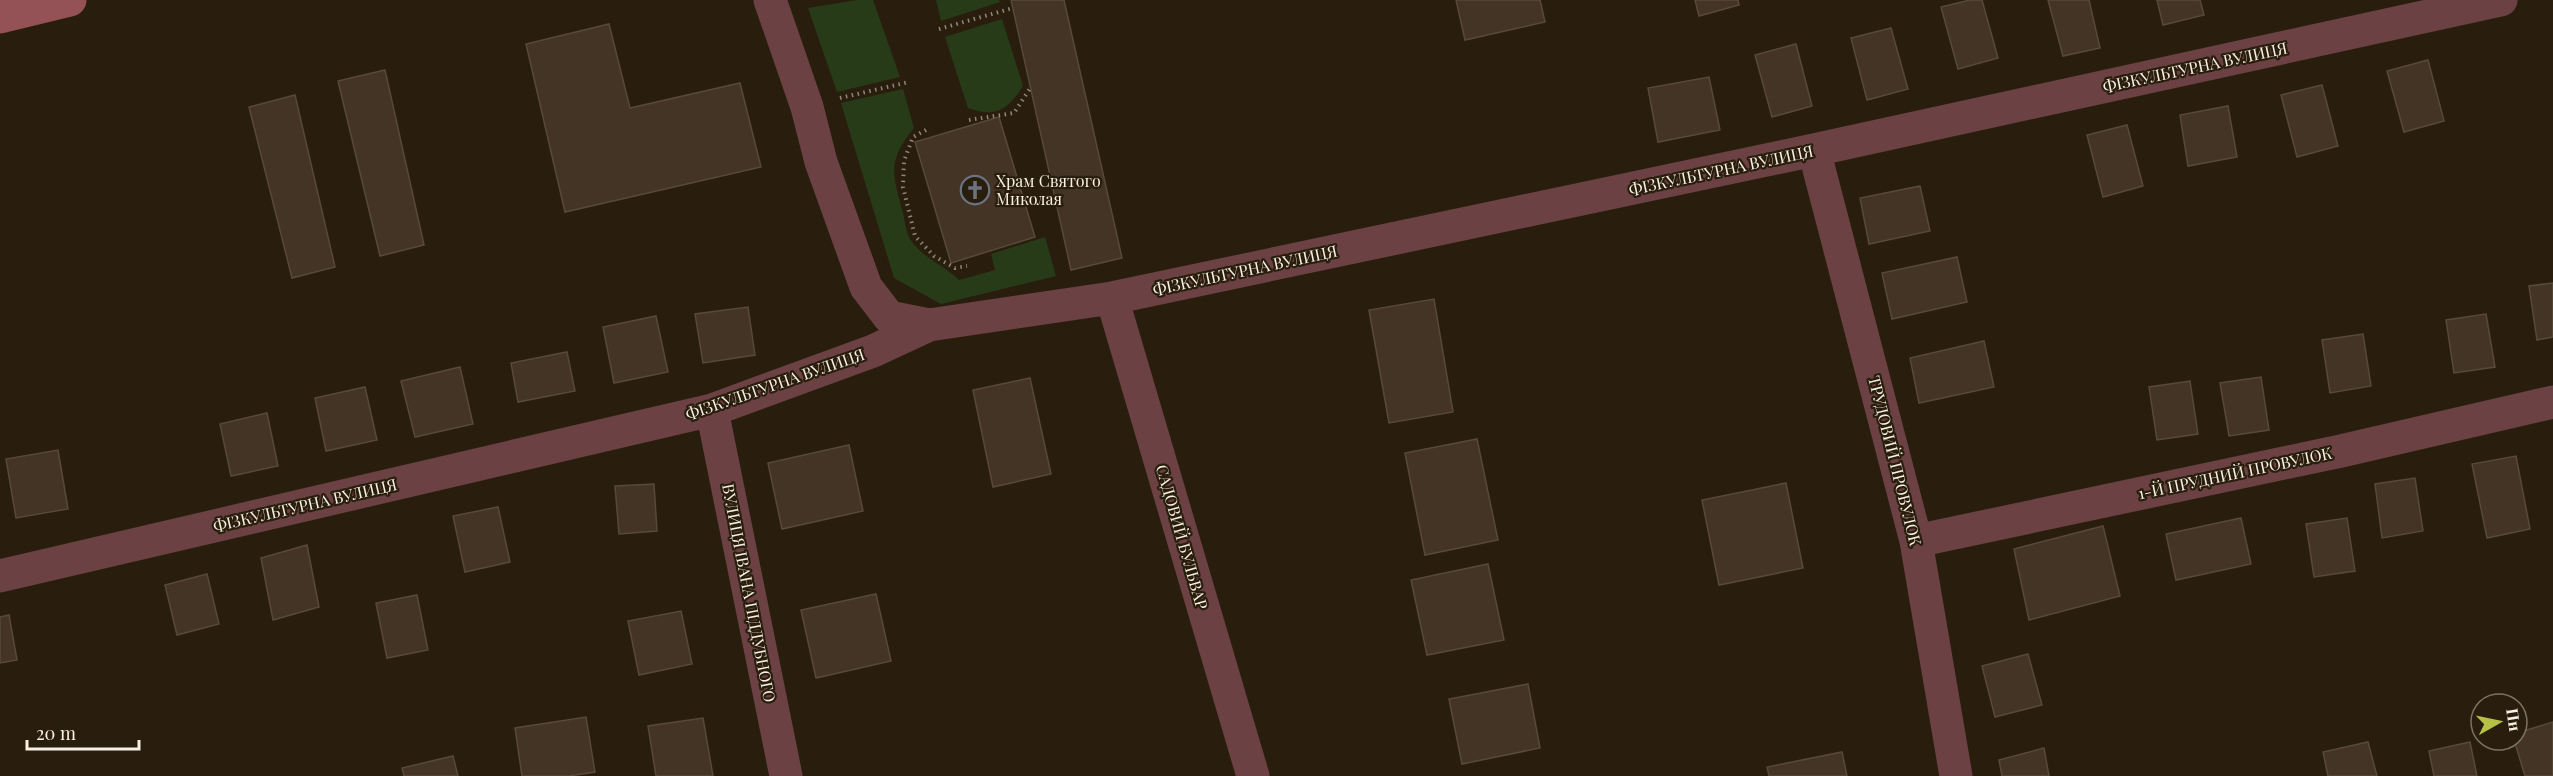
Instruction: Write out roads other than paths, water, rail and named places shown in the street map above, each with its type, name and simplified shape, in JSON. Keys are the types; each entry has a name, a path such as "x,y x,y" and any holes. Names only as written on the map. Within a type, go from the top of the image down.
{"street":[{"path":"0,17 70,0"},
{"path":"770,0 807,107 821,162 866,287 889,316 929,325"},
{"name":"ФІЗКУЛЬТУРНА ВУЛИЦЯ","path":"0,576 712,410 873,351 929,325 1112,298 1814,150 2501,0"},
{"name":"ТРУДОВИЙ ПРОВУЛОК","path":"1814,150 1916,541 1956,776"},
{"name":"САДОВИЙ БУЛЬВАР","path":"1112,298 1253,776"},
{"name":"1-Й ПРУДНИЙ ПРОВУЛОК","path":"1916,541 2329,453 2553,402"},
{"name":"ВУЛИЦЯ ІВАНА ПІДДУБНОГО","path":"712,410 786,776"}],"place":[{"name":"Храм Святого Миколая","path":"975,190"}]}
